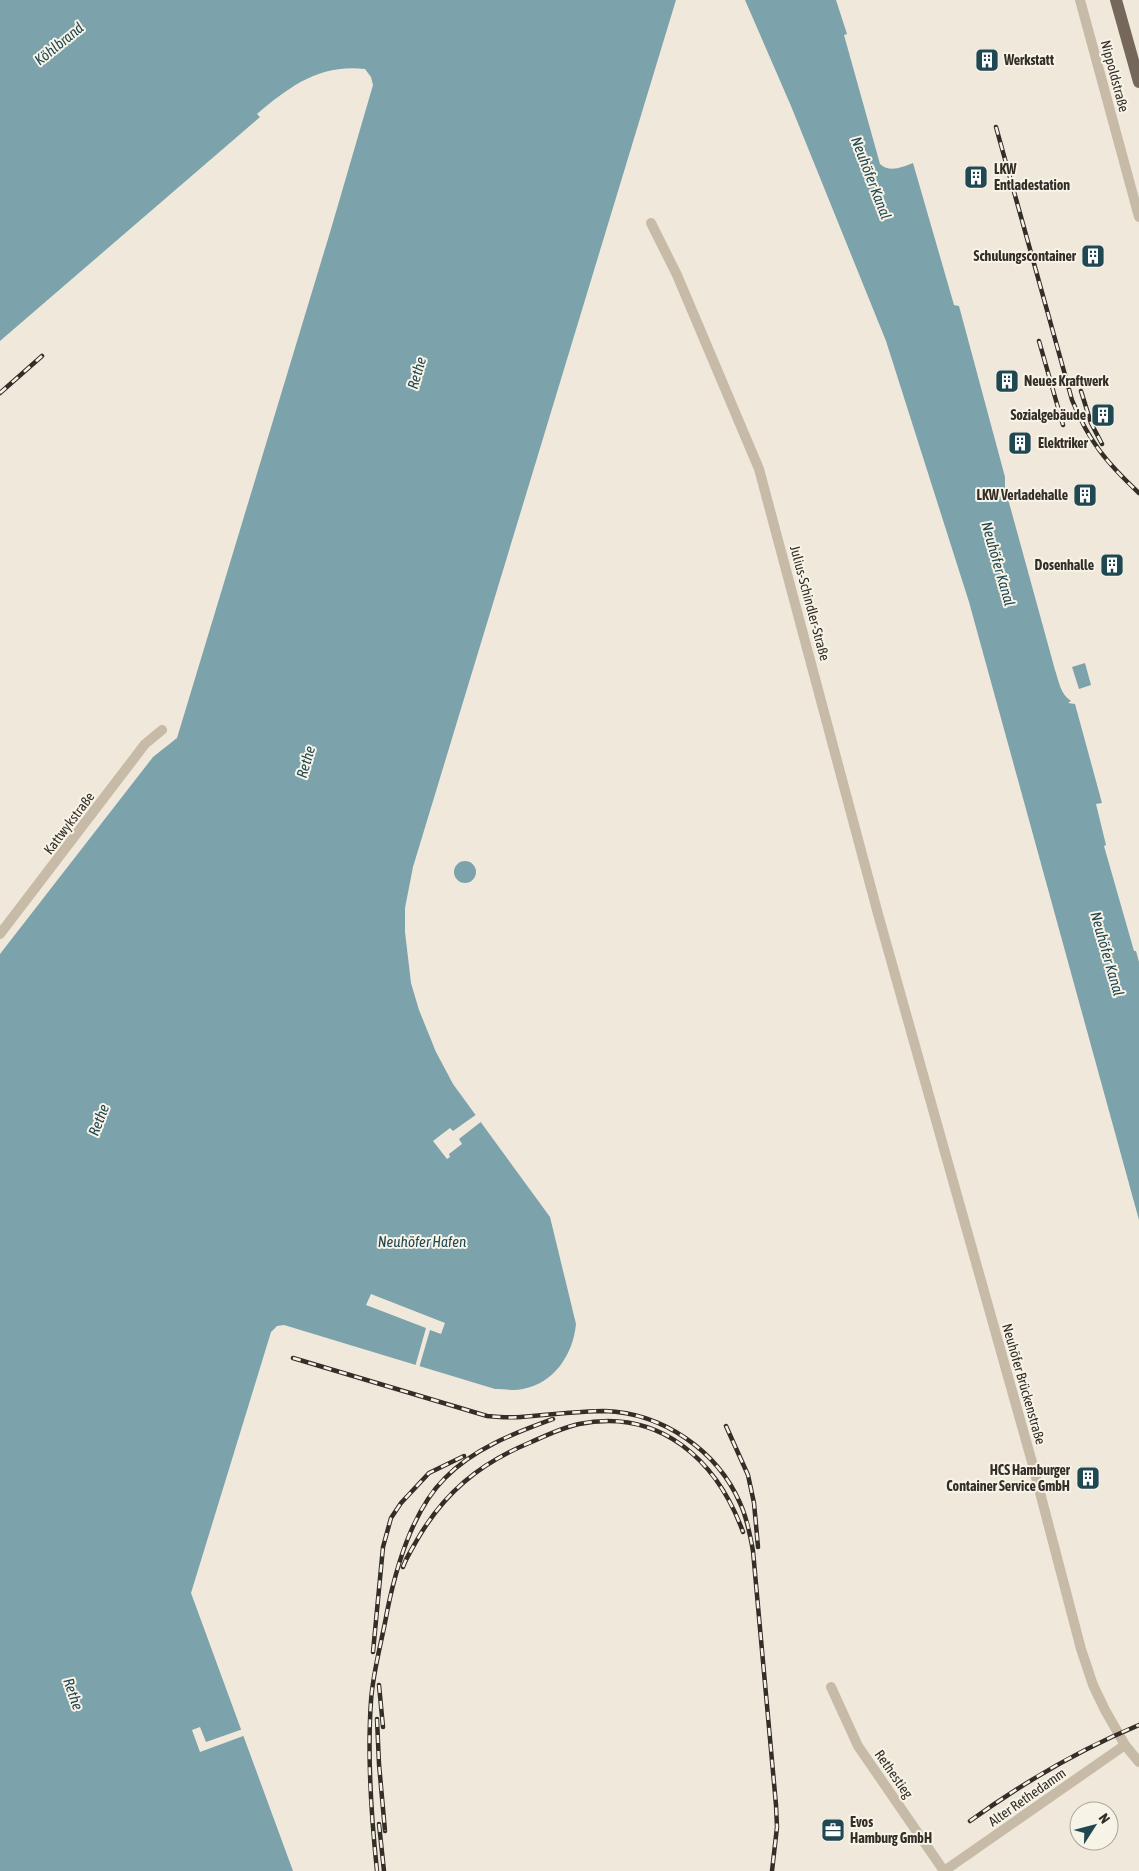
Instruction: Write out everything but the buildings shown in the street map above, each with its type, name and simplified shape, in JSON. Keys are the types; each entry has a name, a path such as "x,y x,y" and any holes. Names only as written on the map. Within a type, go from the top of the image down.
{"main road":[{"path":"1116,0 1139,82"},
{"path":"1125,0 1139,52"}],"street":[{"name":"Nippoldstraße","path":"1080,0 1139,217"},
{"name":"Julius-Schindler-Straße","path":"651,223 677,275 759,470 903,1003"},
{"name":"Kattwykstraße","path":"0,934 146,744 162,730"},
{"name":"Neuhöfer Brückenstraße","path":"903,1003 1032,1462 1081,1649 1093,1685 1105,1710 1125,1745 1139,1762"},
{"name":"Rethestieg","path":"832,1687 858,1746 944,1871"},
{"name":"Alter Rethedamm","path":"944,1871 1125,1745"}],"water":[{"path":"0,0 676,0 413,867 405,908 405,932 411,983 419,1010 436,1052 453,1084 550,1217 576,1324 574,1335 566,1357 553,1374 534,1386 513,1390 495,1389 284,1325 277,1326 271,1332 191,1593 293,1871 0,1871 0,954 153,757 177,738 373,85 371,77 365,69 349,68 334,70 306,79 281,94 257,114 260,117 0,341"},
{"name":"Neuhöfer Kanal","path":"745,0 836,0 847,34 844,35 880,164 892,169 913,163 954,305 959,306 1005,477 1005,488 1055,670 1062,691 1071,701 1068,703 1075,704 1102,803 1096,804 1106,845 1104,846 1134,951 1136,951 1139,962 1139,1220 969,602 886,341 791,106"},
{"path":"1085,663 1091,685 1079,689 1072,667"},
{"path":"465,861 473,864 476,872 473,880 465,883 457,880 454,872 457,864"}],"pier":[{"path":"477,1114 482,1121 459,1139 462,1144 449,1154 450,1157 447,1159 433,1141 450,1128 453,1131"},
{"path":"371,1294 445,1323 441,1334 430,1330 419,1368 415,1367 426,1328 366,1305"},
{"path":"200,1727 206,1742 243,1729 246,1735 200,1752 192,1730"}],"railway":[{"path":"996,127 1072,400 1092,440 1117,472 1139,493"},
{"path":"1039,341 1063,425"},
{"path":"0,393 42,356"},
{"path":"1081,391 1091,423 1102,444"},
{"path":"293,1358 487,1416 517,1417 594,1411 626,1413 667,1427 702,1451 717,1467 730,1484 740,1503 748,1526 753,1551 776,1805 777,1827 772,1871"},
{"path":"377,1871 370,1786 371,1701 376,1667 395,1577 407,1540 433,1491 456,1467 496,1443 553,1419"},
{"path":"403,1567 409,1554 439,1508 464,1482 494,1460 553,1432 579,1424 608,1421 635,1424 660,1432 682,1445 701,1462 718,1482 732,1506 743,1532"},
{"path":"726,1426 748,1475 754,1503 758,1547"},
{"path":"373,1652 383,1547 391,1518 401,1503 429,1473 464,1456"},
{"path":"379,1685 383,1727"},
{"path":"377,1719 385,1831"},
{"path":"970,1821 1010,1793 1073,1756 1139,1725"},
{"path":"379,1824 384,1871"}],"place":[{"name":"Werkstatt","path":"987,60"},
{"name":"LKW Entladestation","path":"976,177"},
{"name":"Schulungscontainer","path":"1093,256"},
{"name":"Neues Kraftwerk","path":"1007,381"},
{"name":"Sozialgebäude","path":"1103,415"},
{"name":"Elektriker","path":"1020,443"},
{"name":"LKW Verladehalle","path":"1085,495"},
{"name":"Dosenhalle","path":"1112,565"},
{"name":"HCS Hamburger Container Service GmbH","path":"1088,1478"},
{"name":"Evos Hamburg GmbH","path":"833,1830"}],"water label":[{"name":"Köhlbrand","path":"59,44"},
{"name":"Rethe","path":"417,373"},
{"name":"Rethe","path":"306,762"},
{"name":"Rethe","path":"99,1120"},
{"name":"Neuhöfer Hafen","path":"422,1242"},
{"name":"Rethe","path":"73,1694"}]}
